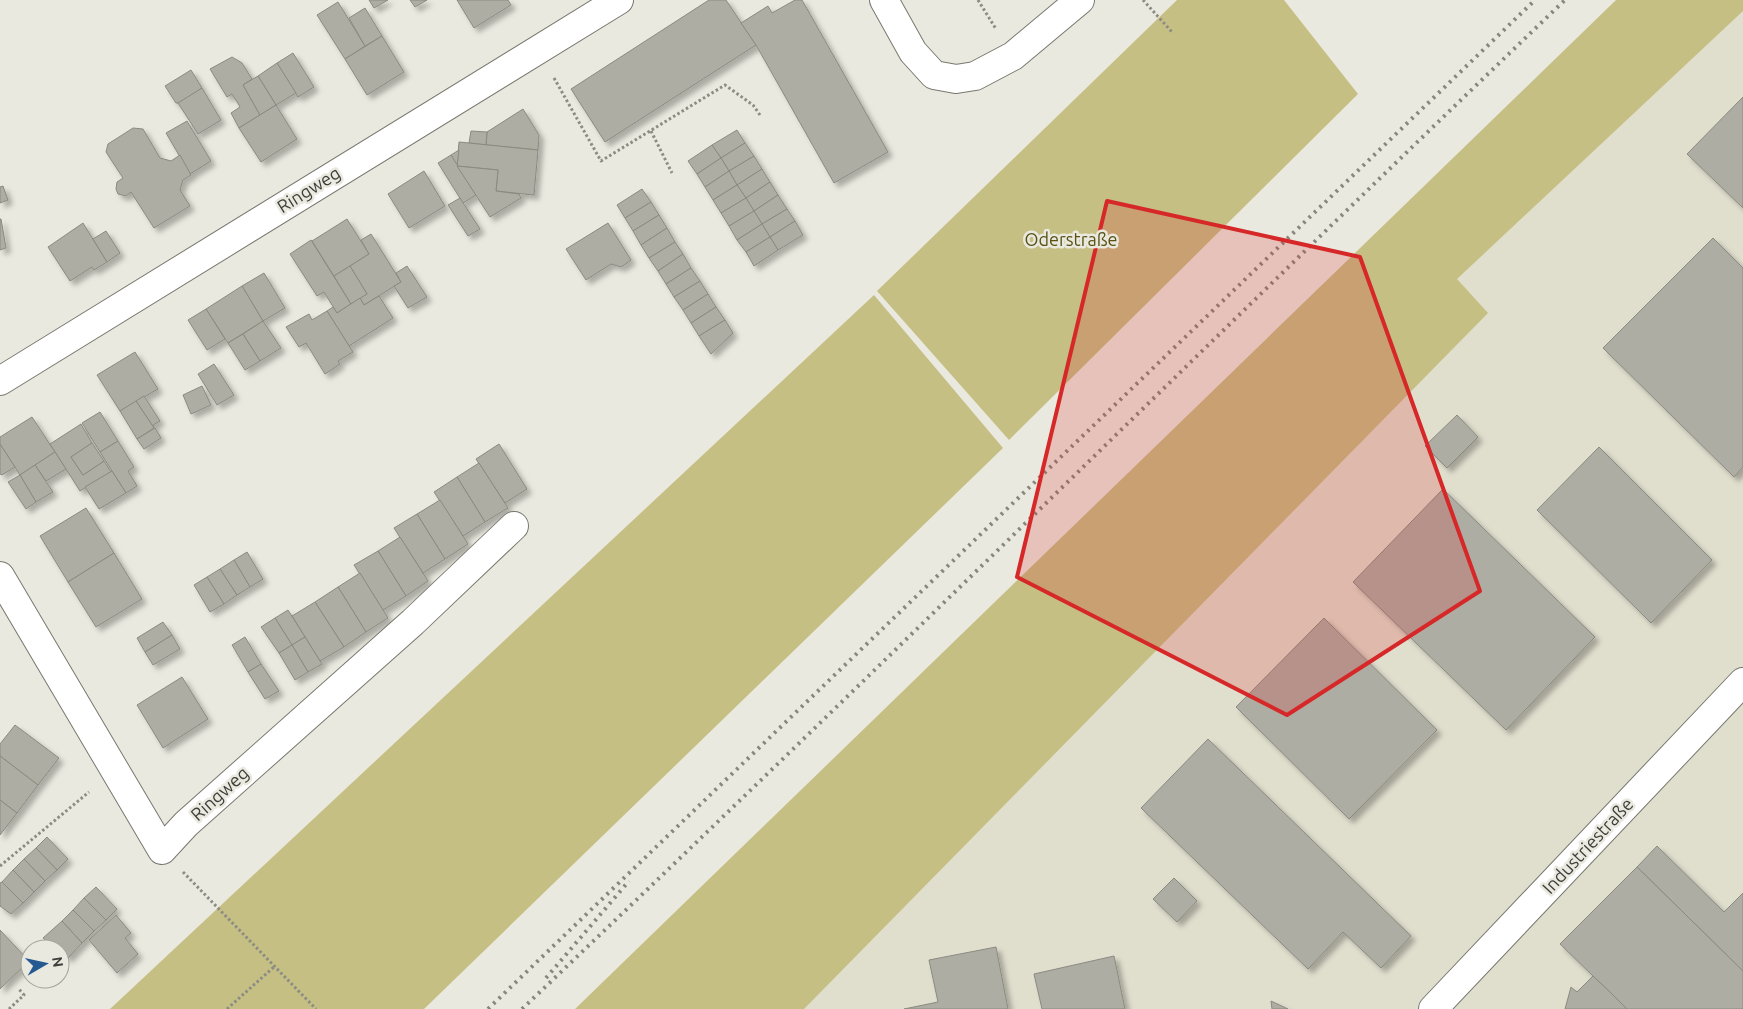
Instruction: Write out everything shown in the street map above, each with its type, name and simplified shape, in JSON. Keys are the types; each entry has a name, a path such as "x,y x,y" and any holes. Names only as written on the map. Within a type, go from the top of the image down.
{"street":[{"name":"Ringweg","path":"0,381 619,0"},
{"path":"884,0 913,52 934,74 956,78 975,76 1013,56 1080,0"},
{"name":"Ringweg","path":"162,850 186,824 413,622 514,526"},
{"path":"0,576 162,850"},
{"name":"Industriestraße","path":"1433,1009 1743,682"}],"path":[{"path":"1143,0 1172,32"},
{"path":"538,50 601,161 725,85 754,105 760,115"},
{"path":"651,131 672,173"},
{"path":"0,866 115,771"},
{"path":"162,850 316,1009"},
{"path":"227,1009 275,966"},
{"path":"9,1009 24,995 18,988"}],"highlighted area":[{"path":"1107,201 1360,257 1480,591 1287,715 1017,577"}],"shaded area":[{"path":"1743,0 1743,1009 622,1009"}],"green space":[{"name":"Oderstraße","path":"1177,0 1284,0 1358,94 1009,440 877,291"},
{"path":"1616,0 1743,0 1743,11 1457,279 1488,313 804,1009 575,1009"},
{"path":"874,295 1003,448 424,1009 110,1009"}],"building":[{"path":"369,0 388,0 374,8"},
{"path":"410,0 427,0 415,7"},
{"path":"457,0 508,0 511,5 474,28"},
{"path":"709,0 726,0 756,45 605,142 571,89"},
{"path":"795,0 802,0 888,152 834,183 756,45 741,23 768,6 772,13"},
{"path":"338,2 365,46 345,59 317,15"},
{"path":"365,8 382,36 365,46 349,18"},
{"path":"382,36 404,72 367,95 345,59"},
{"path":"293,53 314,87 298,97 277,63"},
{"path":"232,57 242,63 252,79 243,85 260,115 239,128 231,113 240,107 232,94 227,97 210,69"},
{"path":"277,63 296,93 276,105 258,76"},
{"path":"191,70 202,88 176,103 165,86"},
{"path":"258,76 276,105 260,115 243,85"},
{"path":"202,88 221,120 198,134 178,103"},
{"path":"1743,97 1743,208 1687,154"},
{"path":"276,105 297,139 261,162 239,128"},
{"path":"523,109 539,135 538,150 486,145 487,132"},
{"path":"187,121 211,161 190,174 166,133"},
{"path":"133,128 143,129 160,158 171,161 180,155 191,175 183,180 180,190 190,206 154,228 131,192 126,196 118,194 116,189 117,182 123,178 106,152 108,144"},
{"path":"737,130 745,143 721,158 712,145"},
{"path":"471,131 487,132 486,145 469,143"},
{"path":"459,142 538,150 534,195 496,191 498,170 457,166"},
{"path":"745,143 754,156 729,171 721,158"},
{"path":"712,145 721,158 697,174 688,161"},
{"path":"459,150 457,166 451,155"},
{"path":"451,155 476,195 463,203 438,163"},
{"path":"754,156 762,169 737,185 729,171"},
{"path":"721,158 729,171 705,187 697,174"},
{"path":"457,166 498,170 496,191 519,194 521,198 490,217"},
{"path":"762,169 770,182 746,198 737,185"},
{"path":"424,171 445,206 409,228 388,194"},
{"path":"729,171 737,185 713,200 705,187"},
{"path":"770,182 778,195 754,211 746,198"},
{"path":"737,185 746,198 721,213 713,200"},
{"path":"3,186 8,200 0,203 0,187"},
{"path":"642,189 651,202 625,218 617,205"},
{"path":"778,195 787,209 762,224 754,211"},
{"path":"460,198 480,229 468,236 448,205"},
{"path":"746,198 754,211 729,226 721,213"},
{"path":"651,202 659,215 633,231 625,218"},
{"path":"787,209 795,221 770,237 762,224"},
{"path":"754,211 762,224 737,240 729,226"},
{"path":"659,215 667,228 641,245 633,231"},
{"path":"0,219 6,248 0,250"},
{"path":"347,219 369,254 334,276 312,241"},
{"path":"795,221 803,235 778,250 770,237"},
{"path":"83,223 107,262 94,270 92,267 70,281 48,247"},
{"path":"608,223 631,260 621,267 611,264 586,280 566,249"},
{"path":"762,224 770,237 746,252 737,240"},
{"path":"667,228 675,242 649,258 641,245"},
{"path":"106,231 120,253 107,262 93,239"},
{"path":"371,234 401,282 364,305 360,298 367,294 350,266 369,254 361,240"},
{"path":"770,237 778,250 754,266 746,252"},
{"path":"1713,238 1743,268 1743,467 1734,477 1603,348"},
{"path":"311,240 351,304 337,313 324,292 317,296 290,254"},
{"path":"675,242 683,254 658,271 649,258"},
{"path":"683,254 691,268 666,284 658,271"},
{"path":"350,266 367,294 351,304 334,276"},
{"path":"407,266 427,297 408,308 394,286 401,282 396,273"},
{"path":"691,268 700,281 674,297 666,284"},
{"path":"264,273 285,308 263,321 242,286"},
{"path":"700,281 708,294 683,310 674,297"},
{"path":"242,286 263,321 228,343 206,309"},
{"path":"708,294 716,307 691,323 683,310"},
{"path":"379,296 393,318 349,346 327,311 333,307 337,313 360,298 364,305"},
{"path":"716,307 725,320 699,336 691,323"},
{"path":"206,309 225,339 207,350 188,320"},
{"path":"327,311 353,352 338,361 340,364 325,374 306,343 299,347 286,327 309,314 312,320"},
{"path":"725,320 733,333 711,354 699,336"},
{"path":"263,321 281,348 260,361 243,334"},
{"path":"243,334 260,361 245,370 228,343"},
{"path":"135,352 158,389 120,411 97,375"},
{"path":"214,364 234,395 217,405 198,374"},
{"path":"202,386 211,405 191,414 183,395"},
{"path":"144,396 160,421 153,425 154,428 136,401"},
{"path":"136,401 154,428 137,439 120,411"},
{"path":"100,412 118,441 100,452 82,423"},
{"path":"1457,415 1478,437 1447,468 1425,446"},
{"path":"32,417 55,452 20,475 0,444 0,437"},
{"path":"81,424 92,443 71,457 83,475 104,461 111,472 80,491 50,444"},
{"path":"155,428 161,438 144,449 137,439"},
{"path":"118,441 134,467 128,471 137,486 126,493 100,452"},
{"path":"92,443 104,461 83,475 71,457"},
{"path":"0,444 15,467 2,475 0,474"},
{"path":"499,444 527,489 505,503 476,459"},
{"path":"1599,447 1712,560 1651,623 1537,510"},
{"path":"55,452 66,469 46,481 35,465"},
{"path":"479,463 508,508 485,522 457,477"},
{"path":"35,465 53,492 36,502 20,475"},
{"path":"112,471 126,493 99,509 85,487"},
{"path":"20,475 36,502 26,509 8,482"},
{"path":"457,477 485,522 463,536 434,492"},
{"path":"1443,489 1595,637 1506,730 1353,582"},
{"path":"440,500 468,544 445,559 417,514"},
{"path":"86,508 114,553 68,582 40,536"},
{"path":"417,514 445,559 423,573 394,528"},
{"path":"400,537 428,581 406,596 378,551"},
{"path":"378,551 406,596 383,610 354,565"},
{"path":"247,552 263,579 250,587 234,560"},
{"path":"114,553 142,599 96,627 68,582"},
{"path":"234,560 250,587 237,595 220,569"},
{"path":"220,569 237,595 224,604 207,577"},
{"path":"360,573 388,618 366,632 338,587"},
{"path":"207,577 224,604 210,612 194,585"},
{"path":"338,587 366,632 344,647 315,602"},
{"path":"315,602 344,647 320,661 292,616"},
{"path":"288,610 305,637 292,645 275,618"},
{"path":"275,618 292,645 279,653 261,627"},
{"path":"1324,618 1437,730 1349,819 1236,707"},
{"path":"163,622 172,635 145,652 137,638"},
{"path":"172,635 180,649 153,665 145,652"},
{"path":"245,637 261,664 248,672 232,645"},
{"path":"305,637 322,664 308,672 292,645"},
{"path":"292,645 308,672 295,680 279,653"},
{"path":"261,664 279,691 265,699 248,672"},
{"path":"182,677 208,719 163,748 137,705"},
{"path":"15,725 59,758 38,785 0,756 0,744"},
{"path":"1208,739 1411,936 1381,968 1343,932 1308,969 1141,808"},
{"path":"0,756 38,785 17,813 0,800"},
{"path":"0,800 17,813 0,835"},
{"path":"47,837 68,859 57,870 36,848"},
{"path":"1657,846 1724,912 1743,893 1743,971 1637,867"},
{"path":"36,848 57,870 45,881 24,859"},
{"path":"24,859 45,881 34,892 13,870"},
{"path":"1637,867 1743,971 1743,1009 1627,1009 1560,944"},
{"path":"13,870 34,892 23,903 2,882"},
{"path":"1174,878 1197,901 1177,922 1153,899"},
{"path":"2,882 23,903 11,914 0,906 0,883"},
{"path":"96,887 117,909 106,920 84,898"},
{"path":"84,898 106,920 94,931 73,910"},
{"path":"73,910 94,931 82,943 62,921"},
{"path":"116,915 131,933 125,938 138,954 117,973 89,940"},
{"path":"62,921 82,943 70,956 70,939 43,938"},
{"path":"0,930 20,951 20,970 0,989"},
{"path":"996,947 1008,1009 904,1009 938,1002 929,960"},
{"path":"1114,956 1125,1009 1042,1009 1034,974"},
{"path":"1593,976 1627,1009 1565,1009 1571,987 1577,992"},
{"path":"1271,1001 1288,1009 1272,1009"}],"railway":[{"path":"488,1009 1535,0"},
{"path":"522,1009 784,758 1565,0"},
{"path":"546,978 629,881"}]}
